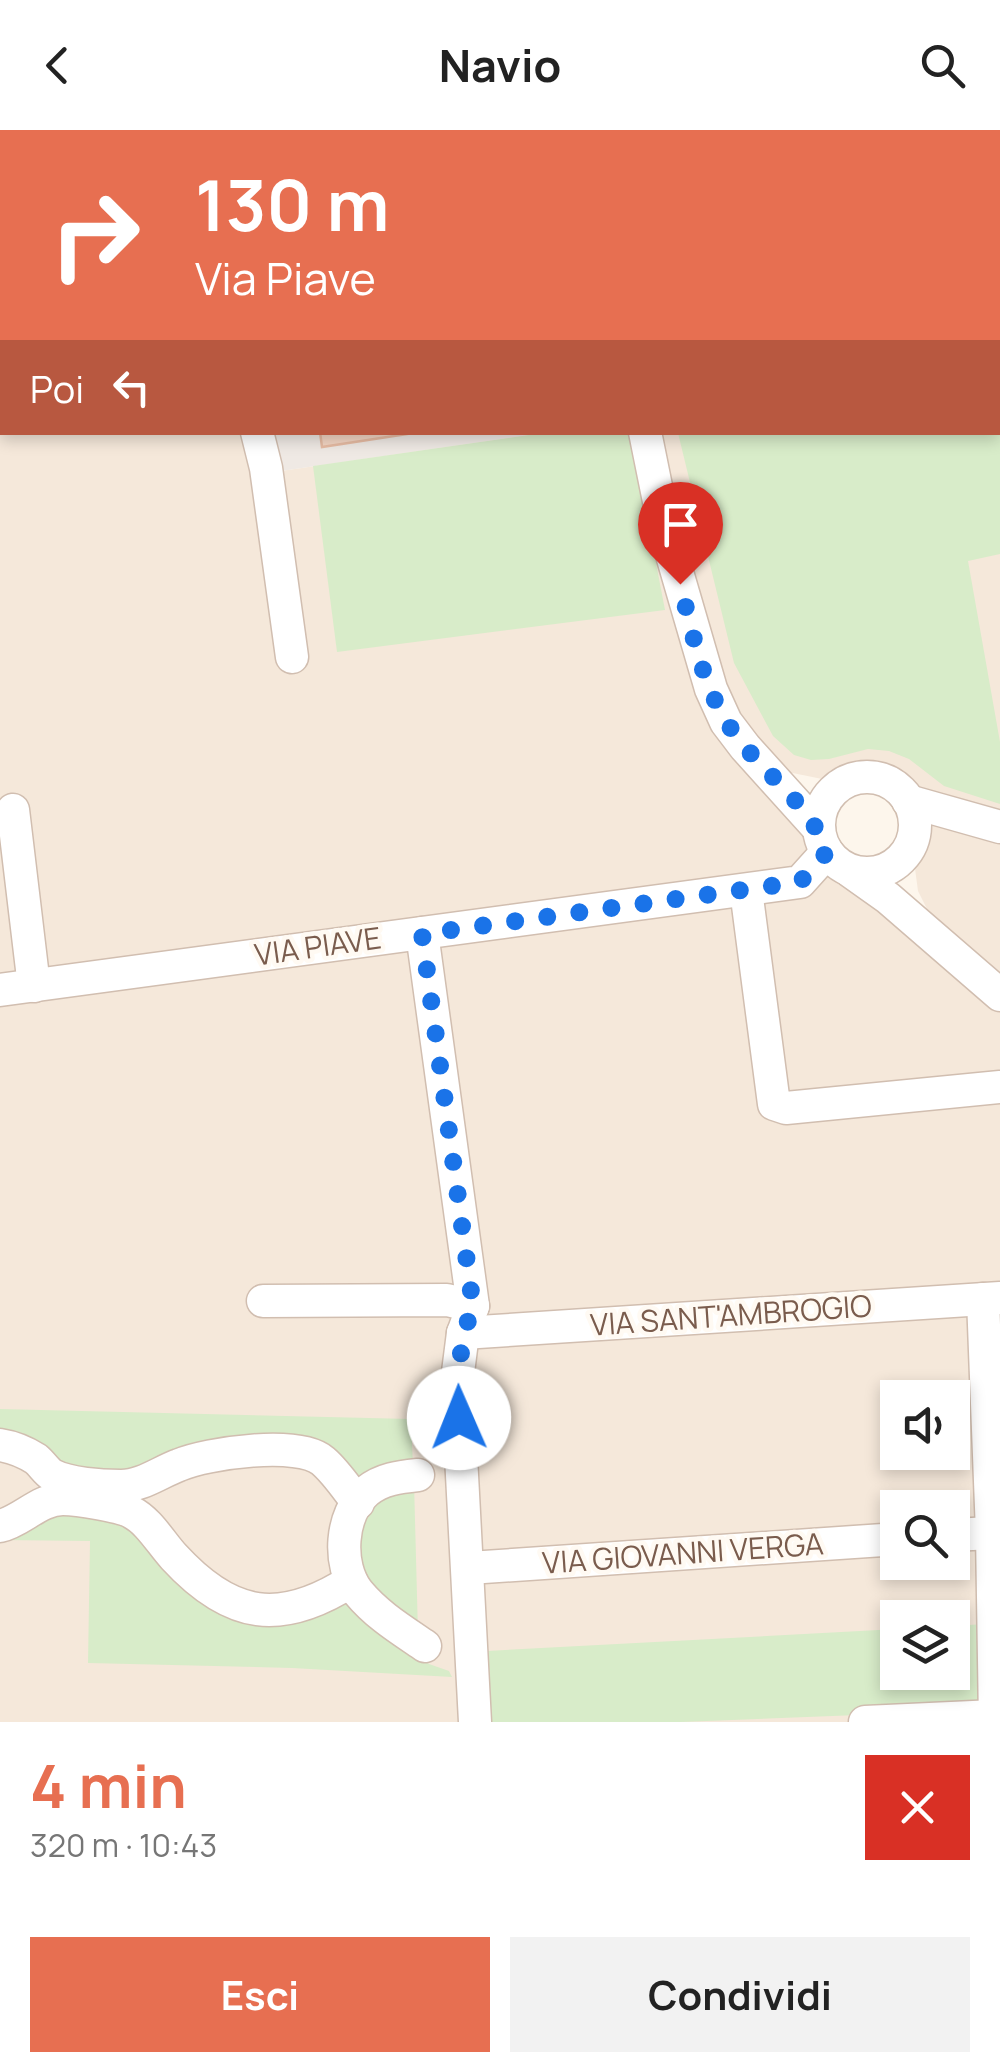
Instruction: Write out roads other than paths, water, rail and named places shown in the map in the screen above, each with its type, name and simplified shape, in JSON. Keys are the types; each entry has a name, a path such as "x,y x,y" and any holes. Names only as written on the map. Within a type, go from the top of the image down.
{"street":[{"path":"257,435 266,468 292,656"},
{"path":"646,435 665,531 711,689 726,722 832,851 1000,995"},
{"path":"771,774 835,790"},
{"path":"922,928 908,898 907,850 915,827 908,802 898,788 872,778 858,778 835,790 822,806 832,851 866,874 885,870 907,850 942,831 996,826"},
{"path":"908,802 996,826"},
{"path":"13,810 34,986"},
{"name":"VIA PIAVE","path":"0,990 800,882 832,851"},
{"path":"746,890 774,1104 786,1108 1000,1087"},
{"path":"422,934 468,1320 457,1380 475,1722"},
{"path":"864,1722 995,1719 992,1299"},
{"name":"VIA SANT'AMBROGIO","path":"263,1301 447,1300 468,1320 992,1299"},
{"path":"0,1445 38,1460 48,1473 63,1479 124,1487 180,1464 212,1457 260,1451 311,1454 324,1461 358,1503"},
{"path":"150,1529 151,1506 164,1473"},
{"path":"418,1475 384,1480 364,1493 351,1513 344,1546 351,1581 382,1618 425,1646"},
{"path":"0,1526 62,1498 131,1512 177,1561 224,1598 250,1609 276,1612 301,1608 351,1581"},
{"path":"970,1535 992,1533"},
{"name":"VIA GIOVANNI VERGA","path":"469,1568 880,1540"}]}
